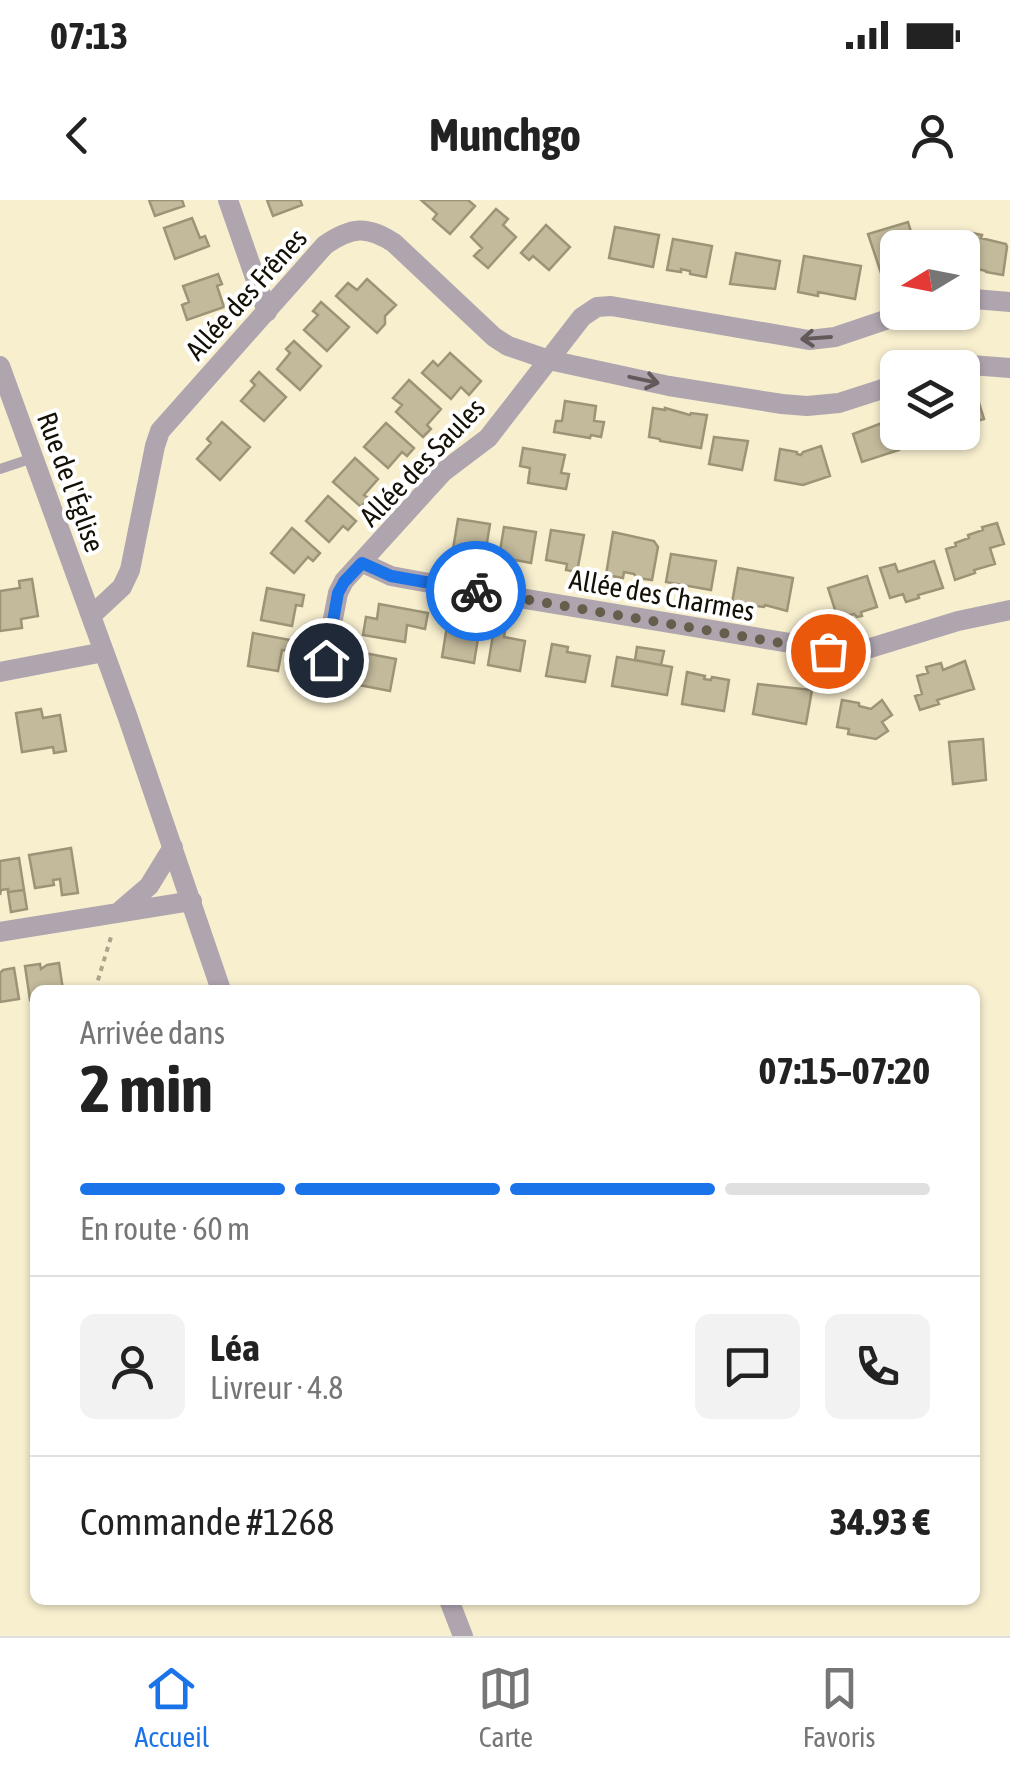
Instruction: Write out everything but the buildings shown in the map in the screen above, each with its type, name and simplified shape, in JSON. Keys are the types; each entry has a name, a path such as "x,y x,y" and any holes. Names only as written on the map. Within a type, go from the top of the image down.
{"street":[{"path":"228,200 267,312"},
{"name":"Allée des Frênes","path":"91,616 122,587 130,570 160,431 326,244 340,234 372,231 394,243 494,337 548,360 669,386 807,406 839,402 880,389"},
{"path":"980,300 1010,302"},
{"path":"548,360 582,317 598,307 612,306 809,340 880,322"},
{"name":"Allée des Saules","path":"326,660 338,593 344,582 443,472 488,438 548,360"},
{"name":"Rue de l'Église","path":"0,366 219,985"},
{"path":"980,366 1010,368"},
{"name":"Allée des Charmes","path":"362,563 391,576 418,581 844,652 867,649 958,620 1010,610"},
{"path":"0,672 104,652"},
{"path":"116,915 149,886 173,847"},
{"path":"0,932 192,901"},
{"path":"450,1605 463,1636"}],"lane":[{"path":"0,469 33,458"}],"path":[{"path":"97,985 116,915"}],"way so far":[{"path":"476,591 828,651"}],"route":[{"path":"326,660 338,593 362,563 391,576 476,591"}]}
